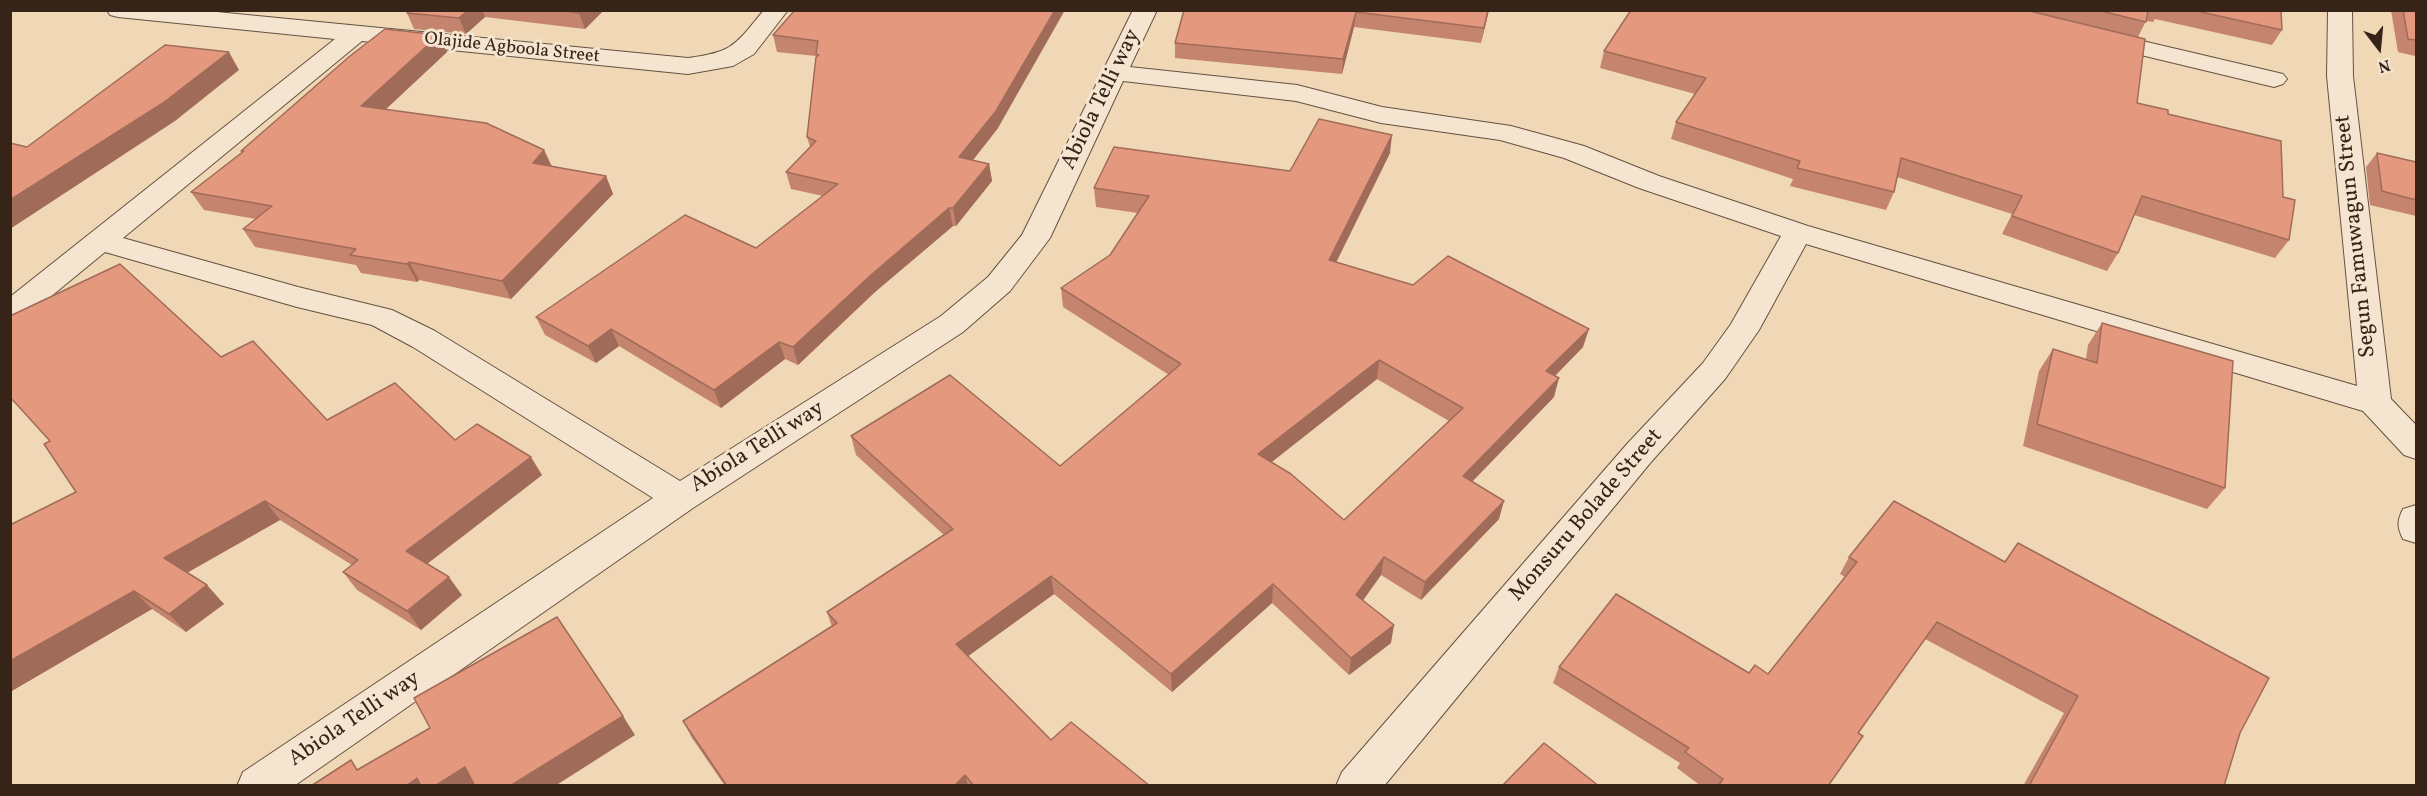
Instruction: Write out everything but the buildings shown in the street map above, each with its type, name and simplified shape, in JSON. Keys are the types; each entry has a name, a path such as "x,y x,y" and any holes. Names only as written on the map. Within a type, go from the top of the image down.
{"street":[{"name":"Olajide Agboola Street","path":"118,10 688,66 724,61 745,49 777,10"},
{"name":"Abiola Telli way","path":"258,786 680,498 952,324 999,284 1035,238 1145,10"},
{"name":"Segun Famuwagun Street","path":"2340,10 2340,76 2375,403"},
{"path":"10,314 356,34"},
{"path":"2083,34 2274,79"},
{"path":"1116,72 1297,93 1381,115 1502,132 1574,152 1649,182 1798,232 2375,403 2416,446"},
{"name":"Monsuru Bolade Street","path":"1357,786 1639,453 1714,371 1743,330 1798,232"},
{"path":"100,241 297,297 381,317 424,339 680,498"},
{"path":"2416,519 2416,529"}]}
